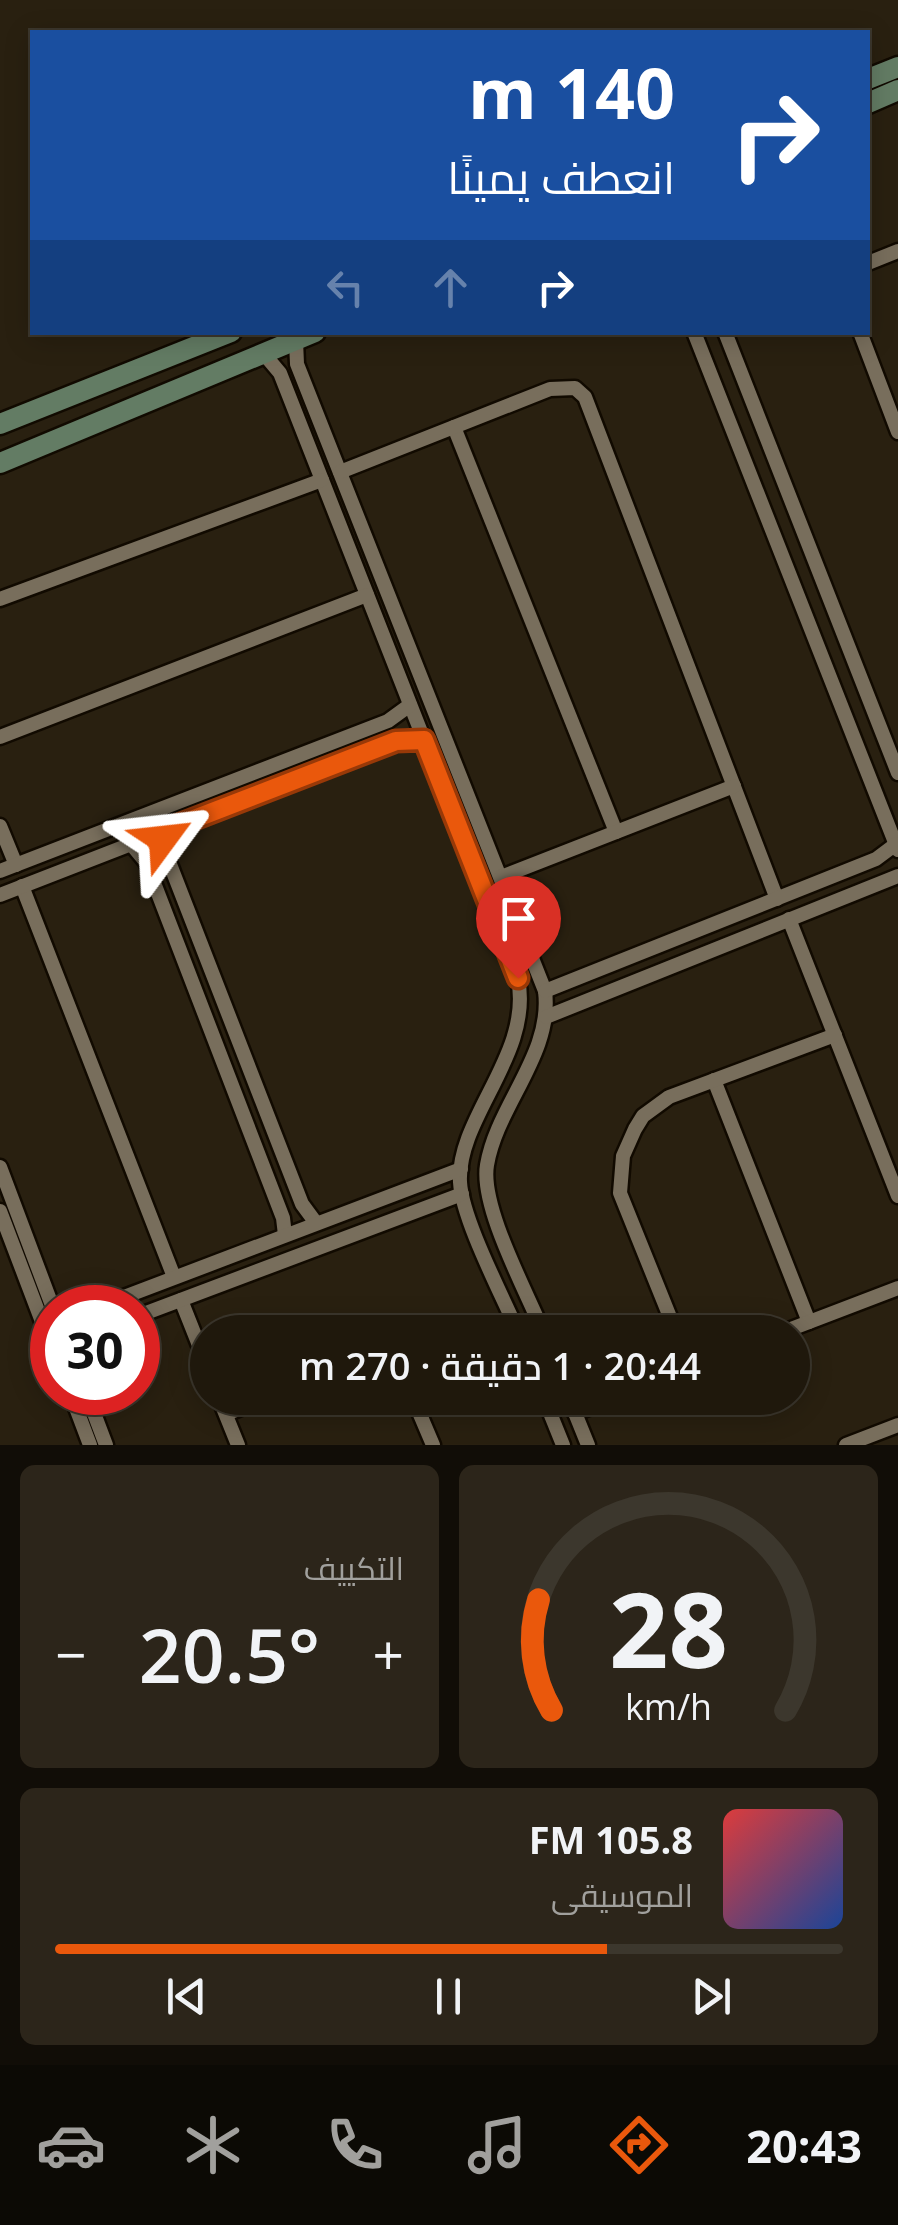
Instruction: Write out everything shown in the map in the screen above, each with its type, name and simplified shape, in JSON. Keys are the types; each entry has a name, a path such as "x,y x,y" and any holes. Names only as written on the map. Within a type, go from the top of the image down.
{"street":[{"path":"870,78 898,67"},
{"path":"870,101 898,90"},
{"path":"870,262 898,251"},
{"path":"0,424 223,335"},
{"path":"546,991 876,859 897,847 695,335"},
{"path":"726,335 898,772"},
{"path":"861,335 898,432"},
{"path":"0,464 305,337"},
{"path":"305,337 297,364 546,991 546,1017 493,1146 487,1185 537,1315"},
{"path":"264,354 280,374 518,978 520,1018 461,1168 462,1194 511,1315"},
{"path":"340,472 550,388 575,388 585,397 777,899"},
{"path":"454,427 616,832"},
{"path":"0,599 322,480"},
{"path":"0,737 366,596"},
{"path":"0,871 388,721 410,704"},
{"path":"0,895 396,741 424,740"},
{"path":"501,877 734,786"},
{"path":"0,826 16,865"},
{"path":"163,831 166,854 302,1204 316,1223"},
{"path":"132,844 146,862 281,1213 284,1235"},
{"path":"546,1017 898,876"},
{"path":"22,886 174,1277"},
{"path":"789,919 898,1196"},
{"path":"669,1315 620,1193 618,1174 622,1156 644,1116 669,1098 834,1034"},
{"path":"714,1080 806,1315"},
{"path":"154,1285 461,1168"},
{"path":"1,1174 44,1285"},
{"path":"160,1308 462,1194"},
{"path":"281,1213 302,1204"},
{"path":"0,1211 30,1290"},
{"path":"810,1322 898,1288"},
{"path":"181,1300 190,1323"},
{"path":"79,1415 90,1445"},
{"path":"95,1415 106,1445"},
{"path":"226,1415 238,1445"},
{"path":"420,1415 433,1445"},
{"path":"551,1415 563,1445"},
{"path":"577,1415 588,1445"},
{"path":"846,1445 898,1425"}],"route":[{"path":"163,839 163,831 396,741 424,740 518,978"}]}
